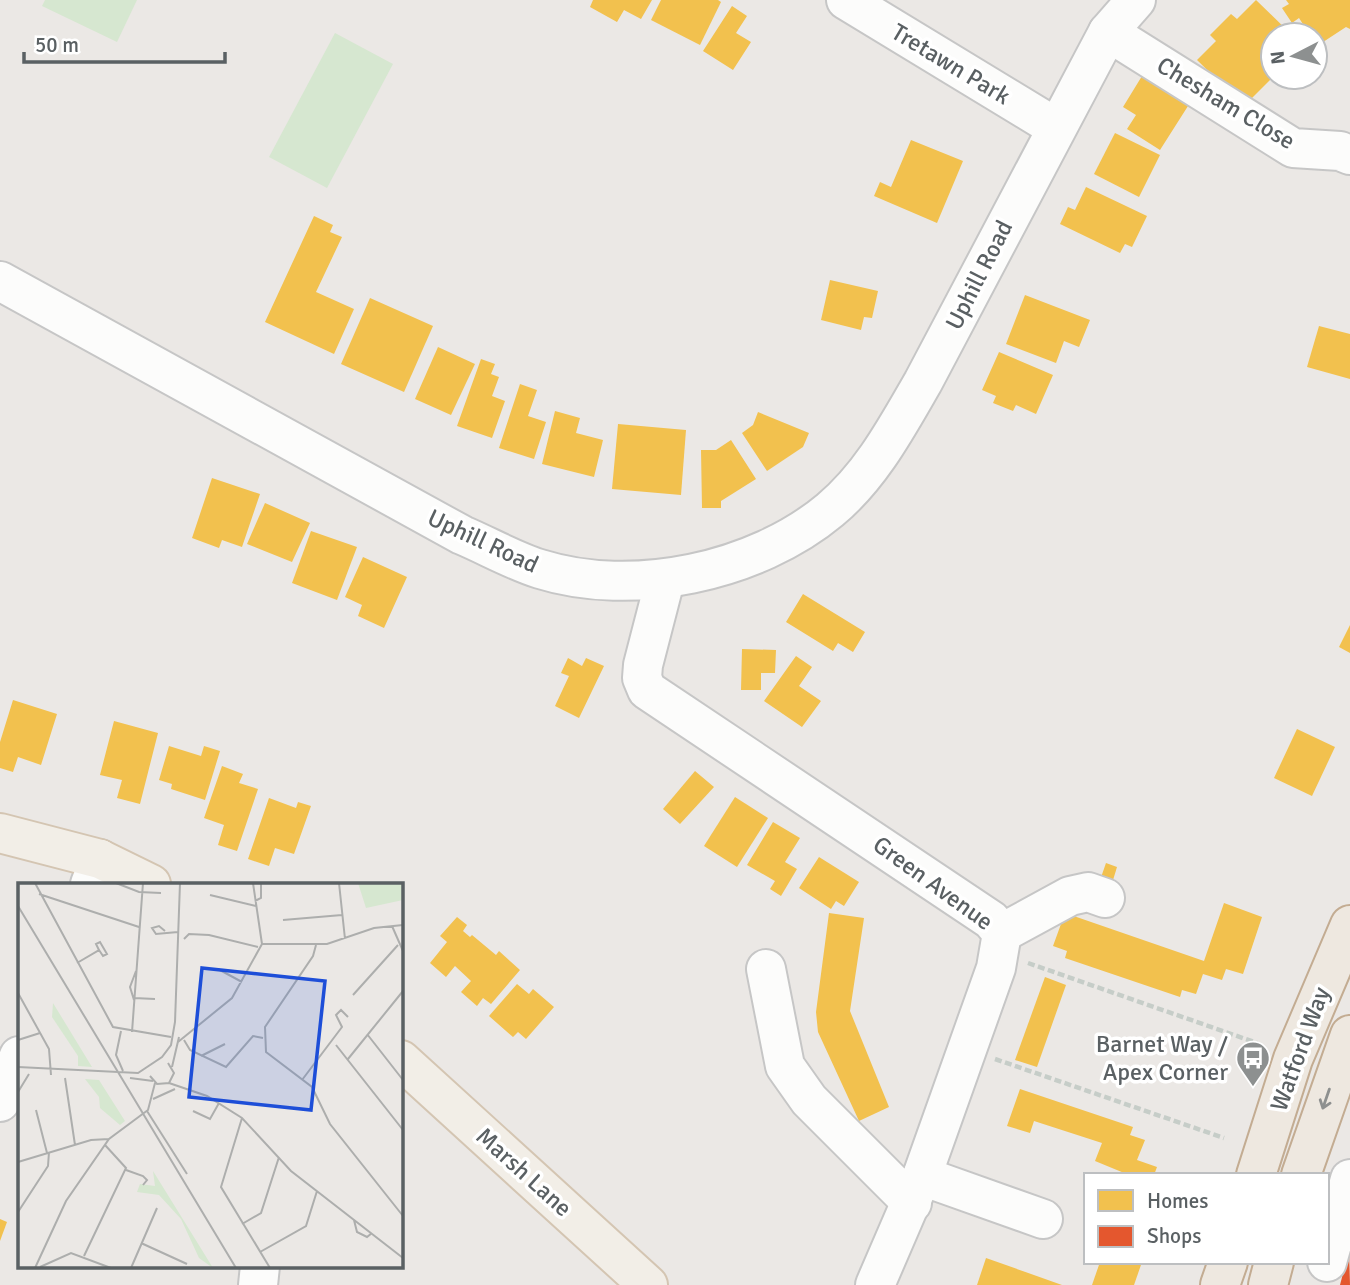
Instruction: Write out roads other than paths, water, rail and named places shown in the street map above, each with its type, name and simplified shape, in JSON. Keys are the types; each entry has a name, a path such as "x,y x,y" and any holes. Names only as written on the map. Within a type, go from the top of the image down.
{"highway":[{"name":"Watford Way","path":"1257,1173 1293,1059 1350,925"},
{"name":"Watford Way","path":"1302,1173 1350,1035"},
{"path":"1220,1285 1227,1264"},
{"path":"1268,1285 1273,1264"}],"main road":[{"path":"0,832 95,872 146,883"},
{"name":"Marsh Lane","path":"402,1061 648,1285"}],"street":[{"name":"Tretawn Park","path":"846,0 1055,127"},
{"name":"Uphill Road","path":"0,281 462,535 540,569 594,580 665,580 734,562 799,533 831,509 861,479 892,437 923,382 1055,127 1108,32 1136,0"},
{"name":"Chesham Close","path":"1108,32 1293,148 1340,150 1350,155"},
{"name":"Green Avenue","path":"665,580 643,665 642,678 647,690 991,920 1000,943 968,1049 917,1190 875,1285"},
{"path":"1000,943 1070,895 1088,892 1105,898"},
{"path":"766,969 785,1066 809,1100 917,1190 1043,1219"},
{"path":"0,1102 18,1057"},
{"path":"1329,1255 1348,1187"},
{"path":"1321,1285 1326,1264"}],"place":[{"name":"Barnet Way / Apex Corner","path":"1253,1088"}]}
